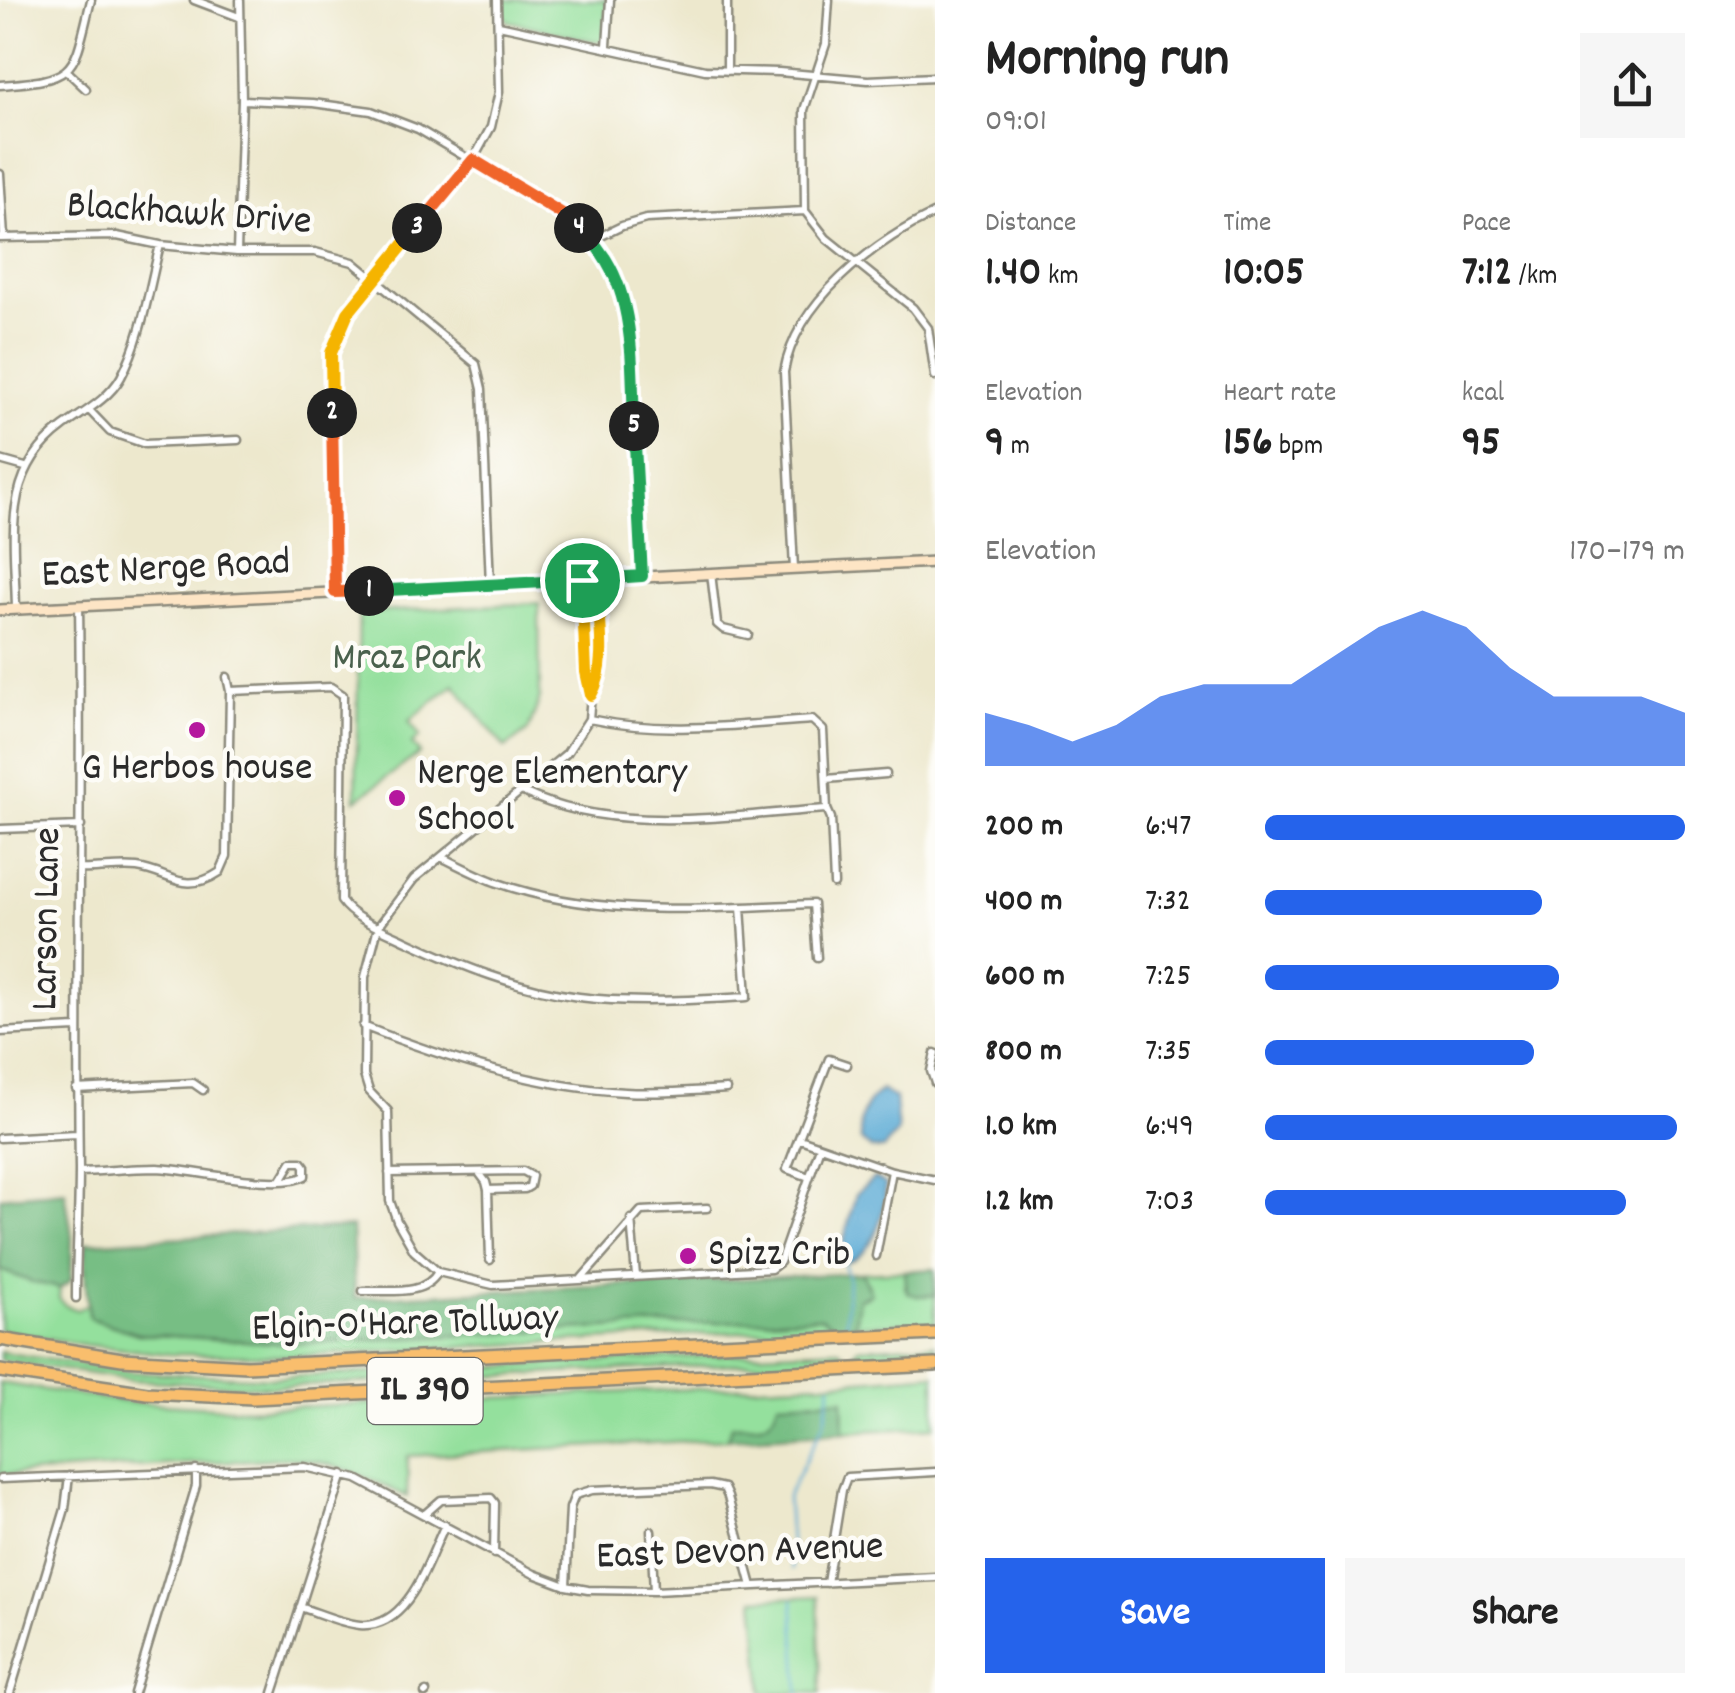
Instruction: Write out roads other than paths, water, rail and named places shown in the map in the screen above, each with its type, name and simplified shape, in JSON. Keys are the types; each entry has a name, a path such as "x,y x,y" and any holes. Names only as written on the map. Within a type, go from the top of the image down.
{"highway":[{"name":"Elgin-O'Hare Tollway","path":"0,1339 122,1359 266,1366 935,1334"},
{"name":"Elgin-O'Hare Tollway","path":"0,1371 147,1393 253,1398 935,1364"}],"main road":[{"name":"East Nerge Road","path":"0,610 935,562"}],"street":[{"path":"0,85 44,82 68,72 76,60 92,0"},
{"path":"194,0 240,17"},
{"path":"237,252 242,100 240,0"},
{"path":"335,592 331,353 348,313 473,160 491,126 499,92 497,0"},
{"path":"607,46 610,0"},
{"path":"726,71 728,0"},
{"path":"829,0 826,44 804,110 805,210 826,238 913,308 928,328 935,376"},
{"path":"499,24 694,68 868,80 935,78"},
{"path":"68,72 86,89"},
{"path":"242,100 371,112 418,129 564,215 593,240 613,272 626,307 642,576"},
{"path":"0,174 2,237"},
{"path":"593,240 646,220 805,210"},
{"path":"794,569 784,372 788,346 809,312 857,264 896,231 935,213"},
{"name":"Blackhawk Drive","path":"2,237 117,236 160,246 237,252 315,252 353,262 476,364 482,389 490,584"},
{"path":"16,609 14,504 25,467 60,429 89,410 120,380 160,246"},
{"path":"89,410 110,432 145,444 238,440"},
{"path":"0,460 25,467"},
{"path":"711,573 717,624 722,630 748,635"},
{"path":"591,695 600,650 598,579"},
{"path":"582,580 586,672 591,695 589,719 567,753 404,888 378,927 365,976 364,1079 388,1115 390,1202 397,1221 414,1251 438,1272 493,1285 771,1269 780,1262 820,1147"},
{"name":"Larson Lane","path":"76,1298 76,1028 81,869 79,606"},
{"path":"81,869 142,868 178,882 200,881 220,872 227,856 227,677"},
{"path":"230,691 332,687 343,695 341,901 378,927 459,965 578,997 658,1001 747,997 741,906"},
{"path":"589,719 618,726 658,728 812,720 819,724 823,730 827,809 832,818 834,884"},
{"path":"826,779 886,774"},
{"path":"523,792 568,808 642,819 827,809"},
{"path":"0,829 81,826"},
{"path":"441,857 496,882 574,902 636,910 814,904 817,958"},
{"path":"364,1026 426,1050 533,1080 625,1092 726,1089"},
{"path":"0,1032 76,1028"},
{"path":"935,1053 935,1084"},
{"path":"809,1177 787,1170 830,1059 848,1066"},
{"path":"76,1089 193,1083 203,1090"},
{"path":"0,1138 77,1134"},
{"path":"800,1140 892,1171 935,1180"},
{"path":"79,1172 158,1168 281,1180"},
{"path":"388,1173 523,1171 532,1176 525,1189 488,1190"},
{"path":"876,1256 892,1171"},
{"path":"480,1174 488,1190 490,1260"},
{"path":"582,1279 641,1210 706,1208"},
{"path":"631,1218 636,1276"},
{"path":"364,1291 420,1289 432,1283 438,1272"},
{"name":"East Devon Avenue","path":"0,1479 283,1465 343,1474 425,1514 494,1554 566,1586 611,1592 935,1577"},
{"path":"134,1693 196,1486 196,1470"},
{"path":"827,1582 847,1477 935,1472"},
{"path":"273,1693 343,1474"},
{"path":"10,1693 66,1509 69,1476"},
{"path":"566,1586 570,1508 575,1494 710,1484 724,1488 728,1497 752,1586"},
{"path":"425,1514 440,1500 491,1498 495,1503 494,1554"},
{"path":"300,1607 362,1625 388,1620 407,1600 445,1525"},
{"path":"651,1531 654,1591"}],"water":[{"path":"881,1090 895,1098 898,1132 883,1149 871,1149 861,1140 861,1118"},
{"path":"874,1178 886,1184 876,1231 864,1252 844,1263 839,1258 856,1194"}],"waterway":[{"path":"844,1263 848,1277 846,1324"},
{"path":"792,1569 787,1497 825,1421 831,1385"},
{"path":"793,1600 799,1693"}],"place":[{"name":"G Herbos house","path":"197,730"},
{"name":"Nerge Elementary School","path":"397,798"},
{"name":"Spizz Crib","path":"688,1256"}],"park label":[{"name":"Mraz Park","path":"407,660"}]}
